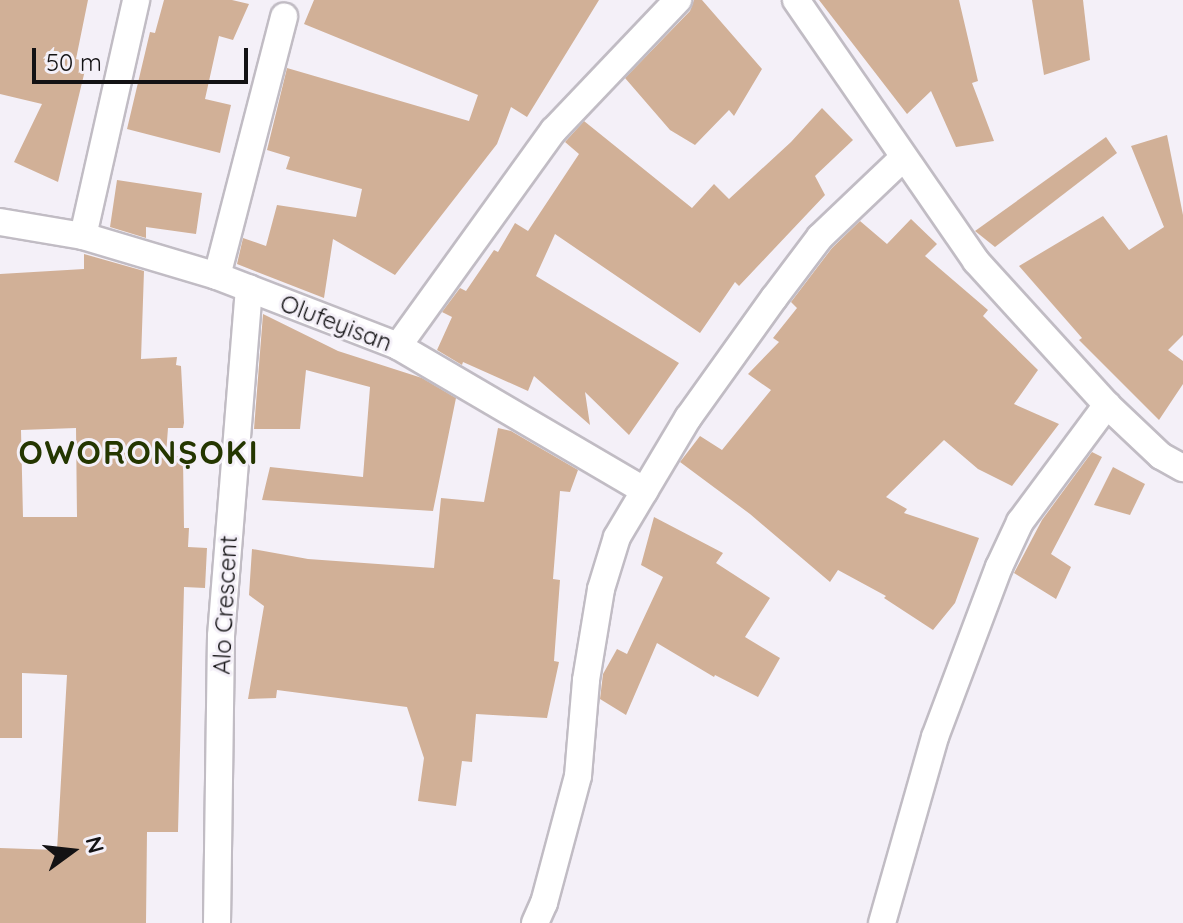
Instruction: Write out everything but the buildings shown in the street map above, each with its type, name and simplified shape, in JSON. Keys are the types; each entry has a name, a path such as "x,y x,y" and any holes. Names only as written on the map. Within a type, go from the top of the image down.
{"street":[{"path":"83,236 136,0"},
{"path":"398,346 554,130 678,0"},
{"path":"796,0 976,261 1107,405 1161,456 1183,468"},
{"path":"217,276 284,16"},
{"path":"535,923 544,903 578,776 586,680 601,589 617,537 688,418 820,237 903,158"},
{"name":"Olufeyisan","path":"0,222 83,236 217,276 398,346 645,491"},
{"name":"Alo Crescent","path":"217,923 221,636 249,288"},
{"path":"882,923 935,737 999,567 1020,522 1107,405"}],"district":[{"name":"OWORONṢOKI","path":"139,452"}]}
